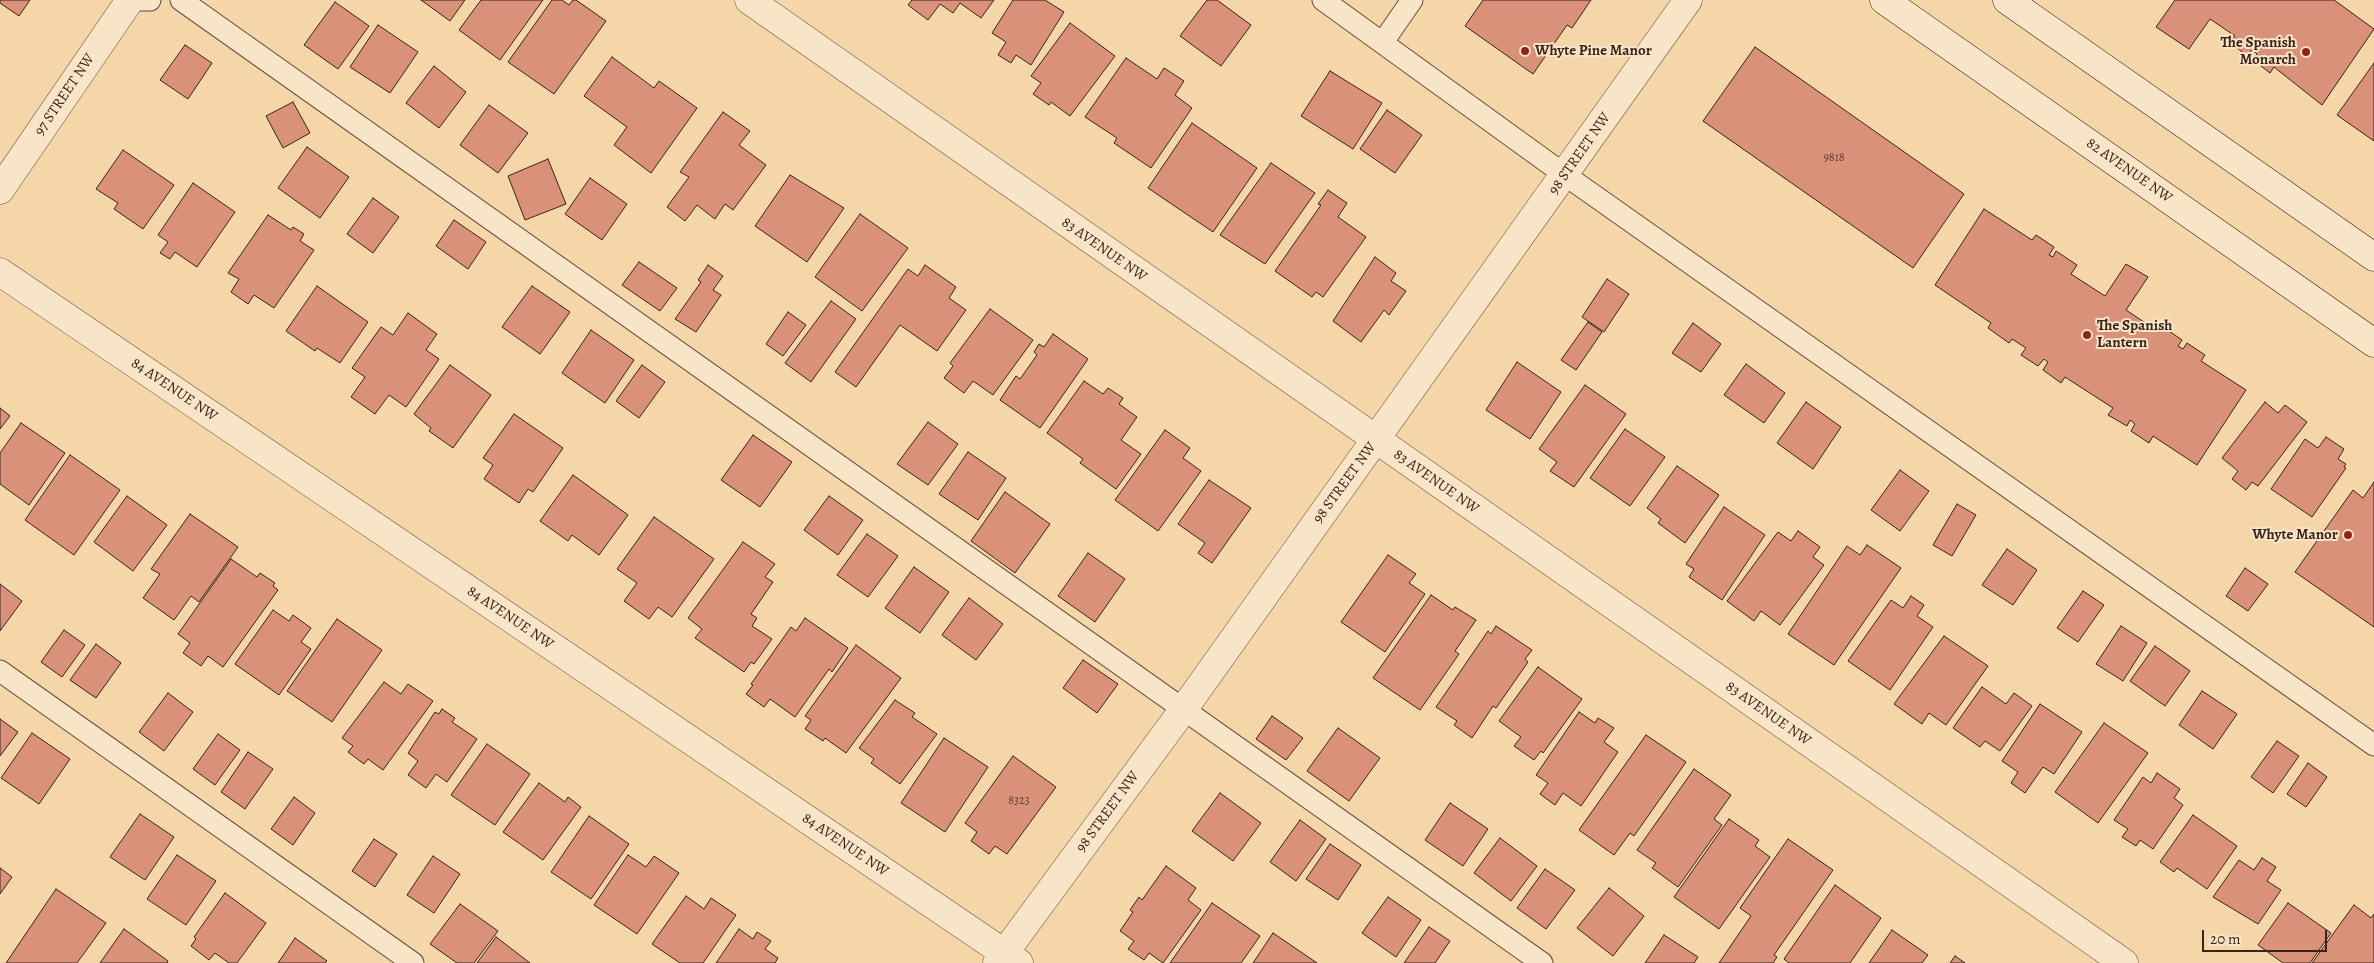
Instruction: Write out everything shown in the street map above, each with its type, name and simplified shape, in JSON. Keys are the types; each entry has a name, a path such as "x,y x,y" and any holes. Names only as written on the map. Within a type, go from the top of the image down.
{"street":[{"name":"97 STREET NW","path":"0,190 134,0"},
{"name":"83 AVENUE NW","path":"749,0 2124,963"},
{"name":"98 STREET NW","path":"1007,960 1688,0"},
{"name":"82 AVENUE NW","path":"1884,0 2374,343"},
{"path":"2007,0 2374,257"},
{"name":"84 AVENUE NW","path":"0,272 1007,960"}],"lane":[{"path":"180,0 1542,963"},
{"path":"1323,0 1565,175 2374,745"},
{"path":"1383,42 1412,0"},
{"path":"0,672 414,963"}],"building":[{"path":"0,0 30,0 19,16 0,3"},
{"path":"421,0 465,0 450,21"},
{"path":"481,0 543,0 500,60 459,30"},
{"path":"552,0 562,0 569,5 573,0 576,0 606,21 554,94 508,62"},
{"path":"912,0 994,0 981,18 960,3 953,13 940,4 928,20 908,5"},
{"path":"1013,0 1045,0 1064,12 1031,65 1016,55 1011,63 998,55 1006,42 992,33"},
{"path":"1207,0 1217,0 1251,25 1221,66 1180,36"},
{"name":"Whyte Pine Manor","path":"1483,0 1591,0 1572,28 1567,25 1533,74 1465,26"},
{"name":"The Spanish Monarch","path":"2175,0 2334,0 2374,29 2322,105 2274,67 2270,73 2252,59 2257,54 2252,50 2247,56 2230,42 2235,36 2210,19 2189,49 2156,27"},
{"path":"335,2 369,26 338,69 304,45"},
{"path":"1070,23 1115,56 1070,116 1051,102 1049,105 1033,94 1041,83 1031,76"},
{"path":"378,25 418,52 390,93 350,67"},
{"path":"185,45 212,63 188,99 160,80"},
{"path":"1755,47 1964,194 1913,268 1703,121"},
{"path":"612,57 654,88 659,81 697,108 651,173 614,145 627,127 584,96"},
{"path":"1126,58 1157,79 1164,68 1184,81 1175,95 1192,108 1151,168 1114,143 1117,138 1085,117"},
{"path":"2374,63 2374,141 2337,115"},
{"path":"434,66 466,92 439,128 406,103"},
{"path":"1330,71 1382,103 1353,149 1301,116"},
{"path":"293,102 310,133 283,148 266,116"},
{"path":"489,105 528,133 498,173 460,145"},
{"path":"1387,110 1422,135 1395,173 1360,149"},
{"path":"723,112 750,131 739,145 766,165 733,210 725,204 715,219 697,205 685,221 667,207 689,177 680,172"},
{"path":"1192,123 1257,168 1213,232 1148,188"},
{"path":"307,147 349,177 320,218 278,188"},
{"path":"123,150 174,185 143,229 114,209 118,203 96,189"},
{"path":"548,159 566,204 525,220 508,176"},
{"path":"1271,163 1315,193 1265,264 1220,235"},
{"path":"790,175 844,208 807,262 755,226"},
{"path":"590,178 627,204 602,240 565,214"},
{"path":"193,183 235,212 197,267 175,252 170,259 160,253 168,242 158,235"},
{"path":"1328,190 1347,203 1338,217 1366,237 1323,297 1316,292 1312,297 1275,271 1321,205 1318,204"},
{"path":"373,198 399,217 373,253 347,234"},
{"name":"The Spanish Lantern","path":"1984,209 2032,240 2036,235 2054,247 2049,255 2053,257 2056,251 2077,265 2071,274 2105,296 2126,264 2148,277 2126,310 2159,332 2162,326 2182,340 2178,346 2183,349 2187,343 2205,355 2201,361 2246,390 2197,465 2153,436 2149,443 2131,431 2135,424 2130,420 2127,426 2108,415 2113,408 2065,377 2061,383 2043,370 2048,362 2044,359 2038,366 2021,355 2026,348 2012,339 2009,343 1988,328 1991,323 1935,285"},
{"path":"860,214 908,248 862,311 815,277"},
{"path":"268,215 291,230 293,227 304,234 300,241 314,250 274,308 254,295 248,304 231,292 239,279 228,273"},
{"path":"454,220 486,242 468,269 436,246"},
{"path":"1375,257 1396,273 1391,281 1406,291 1389,315 1384,310 1361,342 1333,321"},
{"path":"639,262 677,288 660,311 622,285"},
{"path":"708,265 723,276 713,290 721,295 696,332 675,319 701,282 698,280"},
{"path":"925,265 956,287 949,298 966,310 937,351 900,325 856,387 835,372 908,269 918,276"},
{"path":"1607,279 1629,294 1604,332 1582,317"},
{"path":"317,286 368,322 340,363 317,348 315,351 286,331"},
{"path":"532,286 570,312 540,354 502,327"},
{"path":"831,301 856,319 811,382 785,363"},
{"path":"990,309 1033,340 993,395 973,381 964,393 944,378 953,366 950,363"},
{"path":"788,312 806,325 783,356 766,344"},
{"path":"408,313 437,334 426,350 439,359 406,407 389,395 375,414 351,397 365,377 352,368 381,327 393,335"},
{"path":"1588,322 1602,332 1576,370 1561,360"},
{"path":"1693,323 1721,344 1701,372 1672,353"},
{"path":"591,330 634,360 605,403 562,373"},
{"path":"1053,334 1088,359 1040,428 1000,400 1016,376 1020,379 1037,355 1034,352 1039,344 1044,347"},
{"path":"1517,362 1561,392 1530,439 1486,410"},
{"path":"1746,364 1785,393 1764,423 1724,395"},
{"path":"450,365 491,395 453,448 429,431 431,428 414,414"},
{"path":"642,365 665,382 639,418 616,401"},
{"path":"1084,381 1103,394 1108,388 1123,398 1119,404 1137,417 1121,440 1141,454 1116,489 1080,463 1083,459 1047,433"},
{"path":"1585,385 1626,414 1574,487 1550,471 1557,462 1539,449"},
{"path":"1806,402 1841,427 1813,469 1777,443"},
{"path":"2265,402 2278,413 2285,405 2307,422 2258,486 2252,482 2246,490 2232,479 2238,471 2222,458"},
{"path":"0,408 10,416 0,429"},
{"path":"514,414 563,448 533,492 528,489 519,503 484,479 493,465 483,458"},
{"path":"928,422 958,444 928,485 897,464"},
{"path":"21,423 65,453 29,505 0,484 0,453"},
{"path":"1625,429 1665,457 1630,506 1590,478"},
{"path":"1165,430 1190,448 1183,458 1201,471 1158,531 1115,500"},
{"path":"753,435 792,462 760,507 721,480"},
{"path":"2326,437 2344,449 2338,459 2346,464 2344,467 2346,468 2312,517 2271,489 2305,439 2318,448"},
{"path":"968,452 1006,478 978,520 939,494"},
{"path":"70,455 120,490 74,555 25,520"},
{"path":"1677,466 1719,495 1685,543 1658,523 1661,519 1647,508"},
{"path":"1900,470 1929,491 1900,531 1871,510"},
{"path":"573,475 628,515 599,555 572,535 568,541 540,521"},
{"path":"1209,480 1251,508 1212,563 1198,553 1205,543 1178,524"},
{"name":"Whyte Manor","path":"2374,482 2374,627 2295,572 2353,490 2363,498"},
{"path":"1005,492 1050,524 1015,573 971,541"},
{"path":"127,496 167,525 133,571 94,542"},
{"path":"829,496 863,520 838,555 804,530"},
{"path":"1957,504 1976,515 1952,556 1933,545"},
{"path":"1724,507 1765,535 1722,600 1689,577 1694,569 1686,564"},
{"path":"190,514 238,547 199,602 191,596 174,620 143,598 160,574 151,569"},
{"path":"654,517 714,559 672,617 658,607 649,619 624,601 637,583 617,569"},
{"path":"1798,531 1820,547 1813,557 1824,565 1780,625 1761,611 1754,621 1727,601 1778,532 1791,541"},
{"path":"867,534 898,556 868,597 837,575"},
{"path":"743,542 775,564 765,577 773,582 751,614 757,618 752,626 772,639 754,664 751,662 744,672 695,638 702,629 688,618"},
{"path":"1867,545 1901,568 1834,665 1788,634 1847,546 1860,555"},
{"path":"2007,549 2037,570 2013,605 1982,585"},
{"path":"1088,553 1125,579 1095,622 1058,596"},
{"path":"1388,555 1416,574 1409,583 1425,594 1385,652 1341,622"},
{"path":"231,559 257,577 260,573 275,583 273,586 278,590 223,667 208,656 201,666 183,653 190,643 178,634"},
{"path":"914,567 949,592 920,633 885,608"},
{"path":"2245,568 2268,584 2248,611 2226,596"},
{"path":"0,584 22,601 0,631"},
{"path":"2083,591 2104,605 2078,642 2057,628"},
{"path":"1431,595 1453,610 1455,607 1476,620 1455,651 1459,654 1420,710 1373,678"},
{"path":"1911,596 1924,605 1917,616 1933,627 1890,690 1848,661 1891,600 1903,608"},
{"path":"969,598 1003,624 976,660 942,635"},
{"path":"273,610 289,621 293,615 311,628 301,642 311,649 279,695 235,664"},
{"path":"805,618 848,648 832,672 829,669 795,717 770,699 764,707 746,694 791,627 796,631"},
{"path":"337,619 382,650 332,722 287,691"},
{"path":"1496,626 1532,650 1525,659 1528,662 1496,708 1493,706 1472,738 1454,725 1457,721 1436,707 1488,631 1491,634"},
{"path":"2121,626 2147,643 2123,681 2096,664"},
{"path":"64,630 85,645 62,677 41,662"},
{"path":"1944,636 1988,666 1946,725 1929,713 1922,724 1894,704"},
{"path":"96,644 121,663 96,698 70,680"},
{"path":"856,645 901,678 846,753 825,738 823,741 805,729 811,720 805,716"},
{"path":"2155,646 2190,671 2165,706 2130,681"},
{"path":"1083,660 1118,684 1097,713 1063,688"},
{"path":"1538,667 1582,699 1543,753 1541,751 1534,760 1514,746 1521,737 1499,721"},
{"path":"384,682 401,694 408,684 433,701 383,770 368,759 364,764 348,752 353,746 342,738"},
{"path":"1982,687 2006,704 2014,693 2032,706 2000,751 1985,741 1980,747 1953,728"},
{"path":"2202,691 2237,714 2213,749 2179,725"},
{"path":"168,693 193,712 164,751 139,732"},
{"path":"895,700 915,713 912,717 937,734 900,784 871,763 874,759 859,748"},
{"path":"2040,704 2082,732 2054,774 2043,767 2025,793 2011,783 2018,772 2002,761"},
{"path":"442,709 455,718 452,722 477,739 447,782 436,774 426,788 408,775 418,761 408,753 435,712 439,714"},
{"path":"1579,712 1595,723 1598,718 1614,728 1604,742 1618,752 1581,806 1563,793 1555,805 1540,794 1548,783 1536,775"},
{"path":"1272,716 1303,738 1286,760 1256,739"},
{"path":"0,719 18,732 0,756"},
{"path":"2104,723 2148,753 2098,823 2055,792"},
{"path":"1338,728 1380,758 1349,801 1307,771"},
{"path":"32,733 70,759 39,804 1,778"},
{"path":"218,734 240,750 215,785 193,769"},
{"path":"1646,735 1686,762 1634,836 1630,833 1614,855 1579,830"},
{"path":"944,738 988,767 945,832 901,803"},
{"path":"2277,741 2299,756 2273,793 2251,777"},
{"path":"487,744 530,774 495,825 451,795"},
{"path":"248,752 273,769 245,809 221,792"},
{"path":"1013,756 1056,787 1007,854 995,846 989,854 971,841 977,832 965,823"},
{"path":"2308,763 2327,777 2306,807 2287,794"},
{"path":"1694,769 1731,795 1714,819 1722,825 1678,887 1652,868 1656,863 1637,850"},
{"path":"2157,773 2180,789 2174,798 2183,805 2153,849 2140,840 2136,846 2122,837 2128,829 2114,820 2143,777 2151,783"},
{"path":"539,783 565,802 568,797 581,807 543,860 503,832"},
{"path":"1220,793 1261,823 1233,861 1192,831"},
{"path":"294,797 315,813 293,845 271,829"},
{"path":"1450,803 1488,829 1463,866 1425,840"},
{"path":"140,814 174,837 145,880 110,857"},
{"path":"2193,815 2237,846 2207,889 2177,868 2174,872 2160,862"},
{"path":"589,816 629,844 591,899 551,872"},
{"path":"1729,819 1759,840 1755,846 1770,857 1719,929 1674,897"},
{"path":"1300,820 1326,839 1296,881 1270,862"},
{"path":"1500,838 1537,866 1511,901 1474,873"},
{"path":"374,839 397,854 375,887 352,871"},
{"path":"1788,839 1833,870 1774,955 1777,957 1773,963 1719,963 1751,916 1740,908"},
{"path":"1330,844 1361,865 1338,900 1306,879"},
{"path":"177,855 216,881 186,925 147,899"},
{"path":"628,855 646,867 654,856 679,873 637,934 594,905"},
{"path":"433,856 460,874 434,913 407,895"},
{"path":"2262,858 2276,867 2267,881 2281,890 2258,924 2213,897 2239,860 2254,870"},
{"path":"1166,866 1196,888 1188,900 1201,910 1163,963 1149,953 1144,960 1128,949 1134,941 1120,931 1133,912 1130,910 1139,897 1142,900"},
{"path":"0,868 12,877 0,894"},
{"path":"1545,869 1575,890 1546,929 1517,908"},
{"path":"1835,885 1881,918 1850,963 1789,963 1784,959"},
{"path":"1609,888 1644,916 1613,956 1577,928"},
{"path":"56,889 106,923 77,963 6,963"},
{"path":"225,893 266,923 237,963 229,963 215,953 209,960 191,946 196,939 194,937"},
{"path":"686,896 704,909 711,898 736,915 703,963 680,963 652,944"},
{"path":"1388,897 1421,920 1396,957 1362,933"},
{"path":"1212,903 1260,936 1241,963 1170,963"},
{"path":"2288,903 2331,933 2310,963 2283,963 2258,945"},
{"path":"460,904 498,931 474,963 457,963 430,944"},
{"path":"2354,905 2371,918 2374,914 2374,963 2312,963"},
{"path":"1429,927 1450,941 1435,963 1404,963"},
{"path":"124,929 168,961 167,963 100,963"},
{"path":"739,929 753,939 757,932 771,941 765,949 778,958 775,963 716,963"},
{"path":"1892,930 1928,955 1922,963 1869,963"},
{"path":"1273,933 1317,963 1253,963"},
{"path":"1664,935 1698,957 1694,963 1645,963"},
{"path":"496,937 530,963 477,963"},
{"path":"295,938 327,961 325,963 278,963"},
{"path":"1955,956 1965,963 1950,963"}],"place":[{"name":"Whyte Pine Manor","path":"1525,51"},
{"name":"The Spanish Monarch","path":"2306,52"},
{"name":"The Spanish Lantern","path":"2087,335"},
{"name":"Whyte Manor","path":"2348,535"}]}
